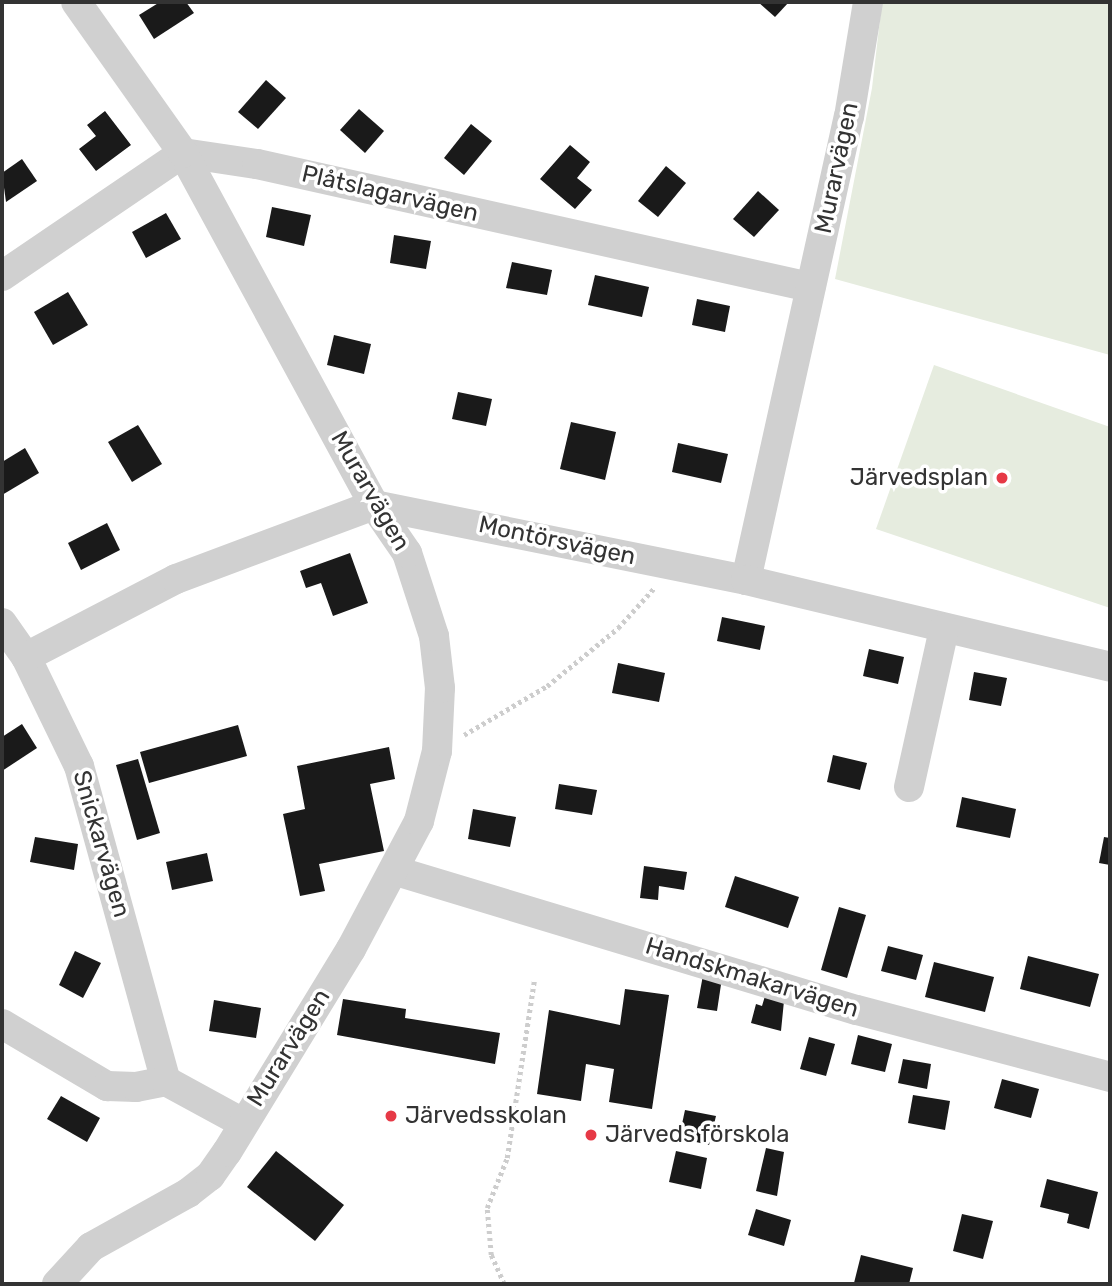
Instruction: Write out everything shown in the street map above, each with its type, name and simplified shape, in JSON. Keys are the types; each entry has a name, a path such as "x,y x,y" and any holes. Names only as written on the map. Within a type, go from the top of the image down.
{"street":[{"name":"Murarvägen","path":"57,1284 91,1247 188,1194 210,1177 396,871 419,821 437,751 440,688 434,636 407,553 374,505 183,153 76,2"},
{"name":"Murarvägen","path":"746,580 849,117 868,2"},
{"path":"2,276 183,153"},
{"name":"Plåtslagarvägen","path":"183,153 257,164 810,287"},
{"path":"26,657 176,579 374,505"},
{"name":"Montörsvägen","path":"374,505 746,580 1110,667"},
{"name":"Snickarvägen","path":"2,623 26,657 79,766 166,1081"},
{"path":"909,787 944,629"},
{"name":"Handskmakarvägen","path":"396,871 869,1013 1110,1077"},
{"path":"2,1024 107,1086 135,1087 166,1081 243,1123"}],"path":[{"path":"437,751 547,687 618,628 674,565"},
{"path":"504,1284 488,1243 487,1208 507,1158 534,981"}],"shaded area":[{"path":"882,2 1110,2 1110,355 835,279 872,88"},
{"name":"Järvedsplan","path":"934,365 1110,427 1110,608 876,529"}],"building":[{"path":"160,2 186,2 194,13 154,39 139,15"},
{"path":"758,2 789,2 775,17"},
{"path":"266,80 286,98 258,129 238,112"},
{"path":"359,109 384,131 365,153 340,130"},
{"path":"105,111 131,145 96,171 79,149 96,136 87,125"},
{"path":"471,124 492,141 464,175 444,158"},
{"path":"570,145 590,162 577,178 592,190 575,209 540,179"},
{"path":"22,159 37,181 6,202 2,173"},
{"path":"666,166 686,183 658,217 638,201"},
{"path":"758,191 779,210 754,237 733,219"},
{"path":"272,207 311,215 304,246 266,237"},
{"path":"166,213 181,239 146,258 132,232"},
{"path":"394,235 431,241 426,269 390,263"},
{"path":"512,262 552,270 547,295 506,288"},
{"path":"595,275 649,287 642,317 588,305"},
{"path":"68,292 88,325 53,345 34,312"},
{"path":"697,299 730,306 725,332 692,325"},
{"path":"334,335 371,344 364,374 327,365"},
{"path":"458,392 492,399 486,426 452,419"},
{"path":"571,422 616,432 605,480 560,469"},
{"path":"138,425 162,464 132,482 108,442"},
{"path":"678,443 728,454 721,483 672,472"},
{"path":"25,448 39,473 2,495 2,462"},
{"path":"107,523 120,550 81,570 68,543"},
{"path":"350,553 368,603 333,616 321,583 306,588 300,571"},
{"path":"722,617 765,626 760,650 717,641"},
{"path":"869,649 904,657 898,684 863,676"},
{"path":"618,663 665,673 659,702 612,693"},
{"path":"974,672 1007,678 1001,706 969,700"},
{"path":"22,724 37,748 2,771 2,737"},
{"path":"238,725 247,756 149,783 140,752"},
{"path":"389,747 395,779 370,784 384,851 319,864 325,891 300,896 283,814 305,809 297,766"},
{"path":"833,755 867,763 860,790 827,782"},
{"path":"138,759 160,833 137,840 116,765"},
{"path":"559,784 597,790 592,815 555,809"},
{"path":"962,797 1016,809 1010,838 956,827"},
{"path":"473,809 516,817 510,847 468,839"},
{"path":"35,837 78,844 74,870 30,862"},
{"path":"1104,837 1110,838 1110,865 1099,863"},
{"path":"207,853 213,881 172,890 166,862"},
{"path":"644,866 687,872 684,890 659,886 658,900 640,898"},
{"path":"735,876 799,897 788,928 725,907"},
{"path":"839,907 866,915 847,978 821,970"},
{"path":"888,946 923,955 916,980 881,971"},
{"path":"75,951 101,963 83,998 59,985"},
{"path":"1028,956 1099,974 1090,1007 1020,989"},
{"path":"934,962 994,977 985,1012 925,997"},
{"path":"703,975 722,978 717,1011 697,1008"},
{"path":"625,989 669,995 652,1109 609,1102 614,1069 586,1064 581,1101 537,1094 549,1010 620,1025"},
{"path":"765,996 784,1001 781,1031 751,1023 756,1004 762,1006"},
{"path":"343,999 406,1009 405,1018 500,1033 495,1064 337,1035"},
{"path":"214,1000 261,1008 256,1038 209,1031"},
{"path":"858,1035 892,1044 885,1072 851,1064"},
{"path":"809,1037 835,1044 826,1076 800,1069"},
{"path":"903,1059 931,1064 927,1089 898,1083"},
{"path":"1002,1079 1039,1089 1031,1118 994,1108"},
{"path":"913,1095 950,1101 945,1130 908,1123"},
{"path":"61,1096 100,1118 87,1142 47,1119"},
{"path":"685,1110 716,1116 709,1145 679,1138"},
{"path":"766,1148 784,1152 777,1196 756,1191"},
{"path":"276,1151 344,1205 315,1241 247,1187"},
{"path":"676,1151 707,1158 701,1189 669,1182"},
{"path":"1047,1179 1098,1192 1089,1229 1067,1223 1069,1214 1040,1207"},
{"path":"756,1209 791,1220 784,1246 748,1235"},
{"path":"962,1214 993,1221 983,1259 953,1251"},
{"path":"861,1255 913,1268 909,1284 854,1283"}],"place":[{"name":"Järvedsplan","path":"1002,478"},
{"name":"Järvedsskolan","path":"391,1116"},
{"name":"Järveds förskola","path":"591,1135"}]}
